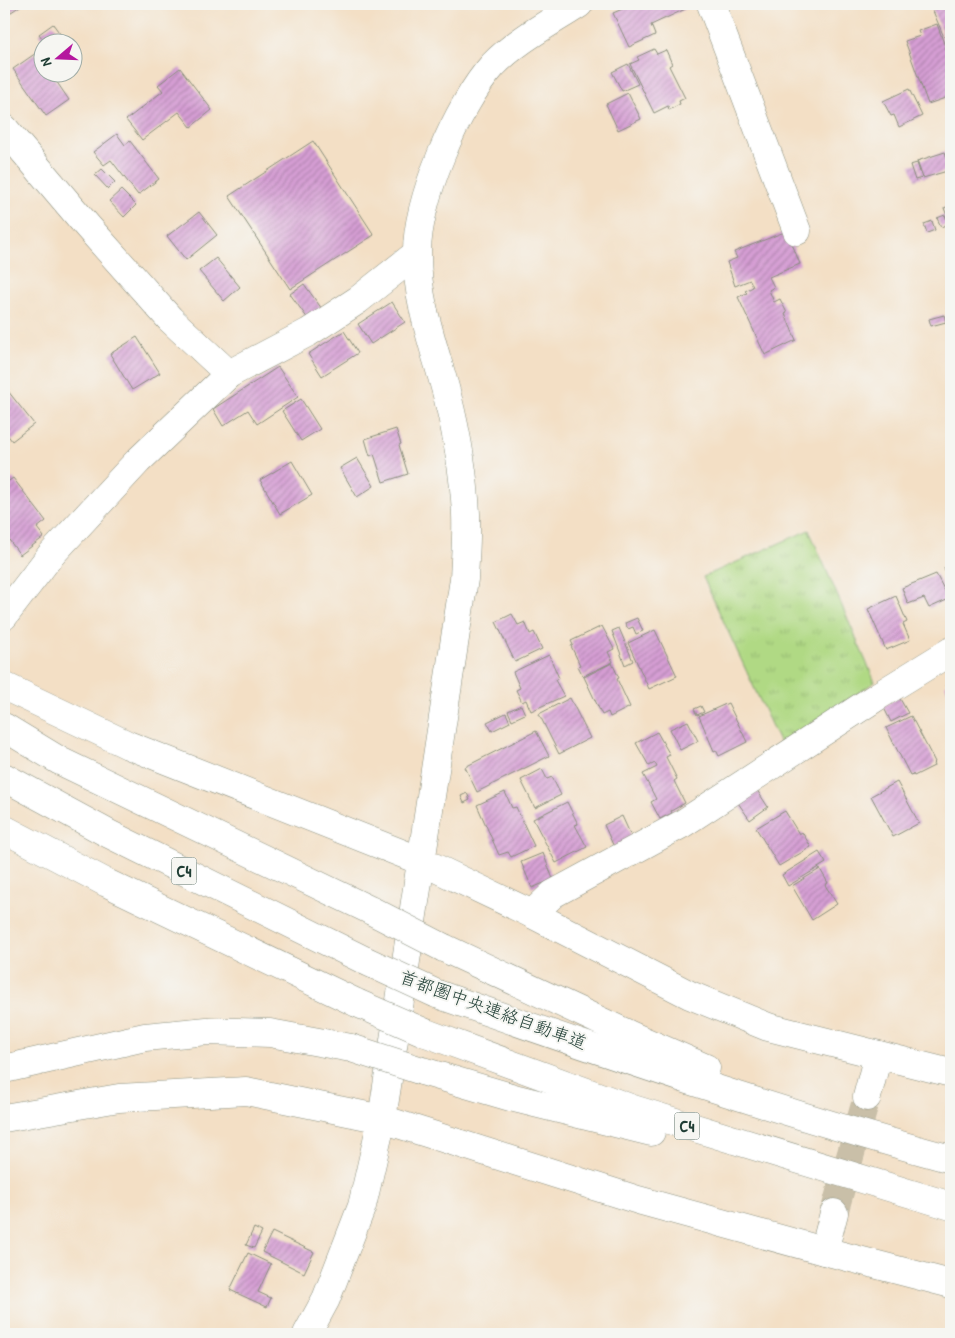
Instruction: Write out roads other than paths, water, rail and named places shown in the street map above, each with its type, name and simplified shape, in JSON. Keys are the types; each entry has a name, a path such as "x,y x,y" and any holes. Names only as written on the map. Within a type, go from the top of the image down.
{"main road":[{"path":"307,1334 326,1299 362,1206 382,1119 464,579 466,517 462,469 447,396 421,298 416,254 420,223 431,180 459,118 474,91 494,65 516,45 579,4"},
{"path":"712,4 796,231"},
{"path":"4,128 88,227 170,319 229,374"},
{"path":"4,616 16,583 50,556 138,461 229,374 309,332 358,300 416,254"},
{"path":"532,914 553,894 682,824 951,650"},
{"path":"4,686 128,745 421,861 532,914 690,995 768,1027 951,1073"},
{"path":"4,727 60,761 372,911 444,948 628,1034 848,1131"},
{"name":"首都圏中央連絡自動車道","path":"4,777 109,834 437,994 543,1032 848,1131 951,1159"},
{"name":"C4","path":"4,829 107,883 357,1003 426,1033 633,1109 951,1206"},
{"path":"4,1069 144,1037 207,1031 270,1033 351,1048 514,1098 951,1206"},
{"path":"867,1097 878,1055"},
{"path":"4,1118 118,1098 246,1091 382,1119 638,1200 824,1252 951,1284"},
{"path":"824,1252 834,1214"}],"tunnel":[{"path":"834,1213 867,1097"}]}
